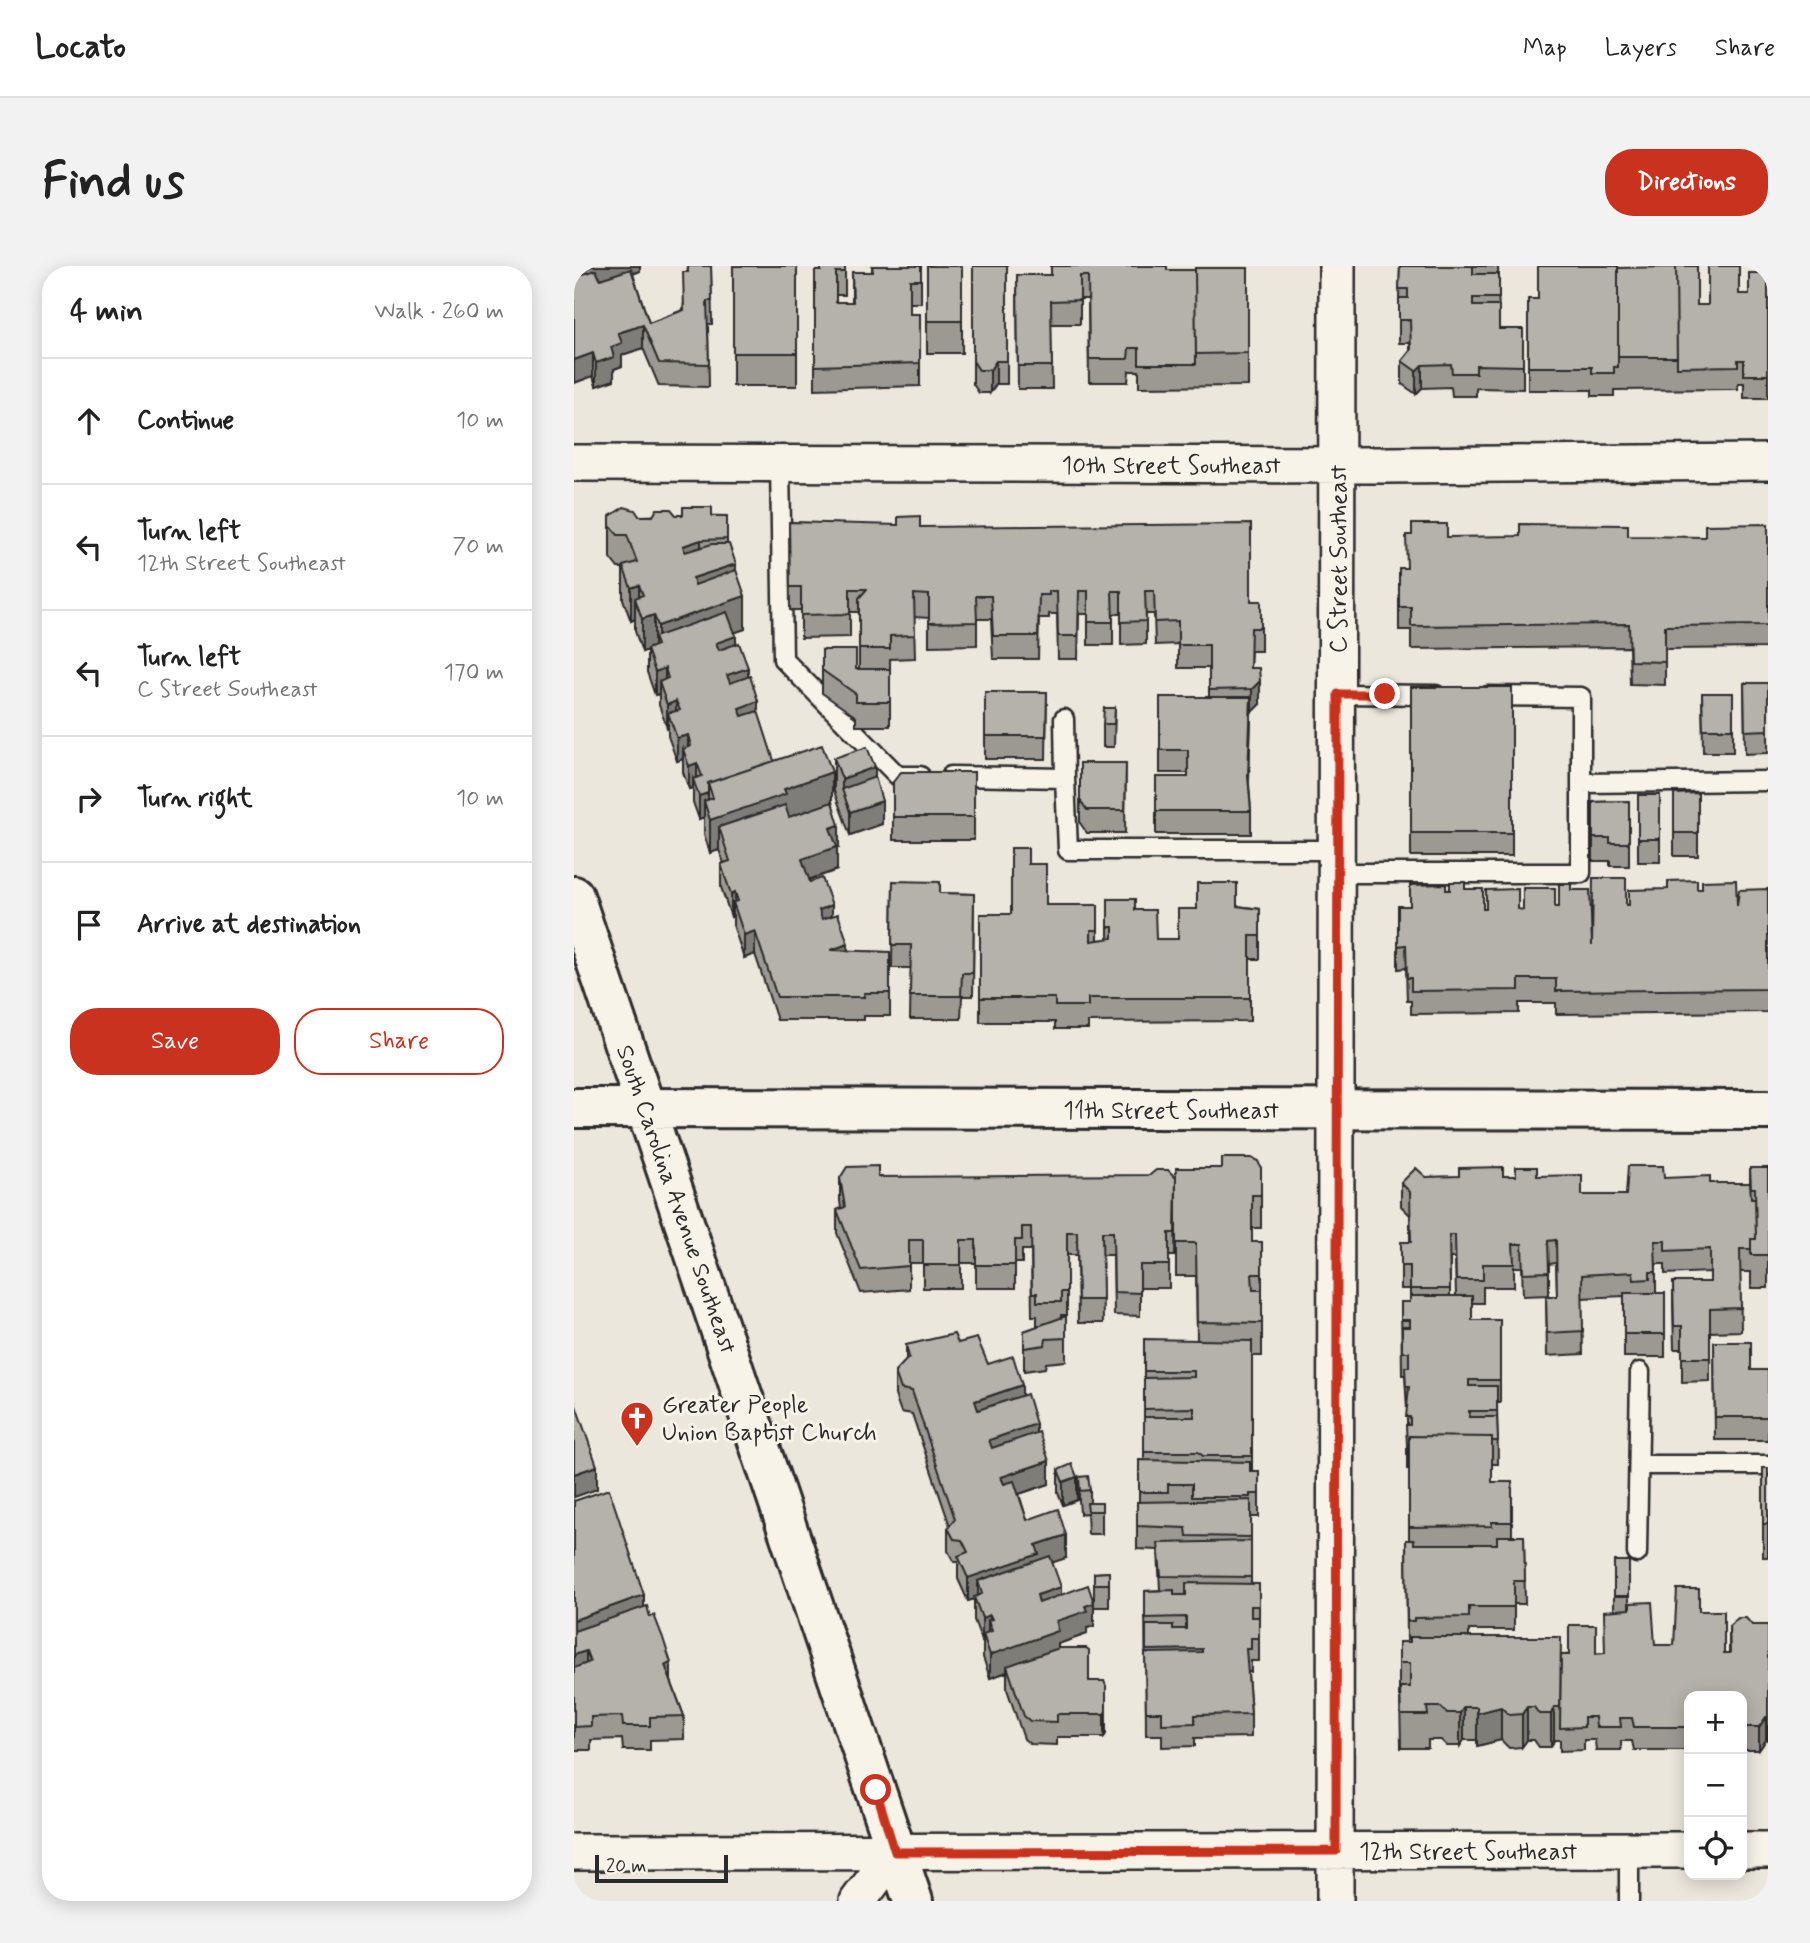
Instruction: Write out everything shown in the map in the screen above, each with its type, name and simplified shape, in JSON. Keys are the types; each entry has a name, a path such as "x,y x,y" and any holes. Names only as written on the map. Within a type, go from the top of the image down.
{"main road":[{"name":"South Carolina Avenue Southeast","path":"574,896 913,1901"},
{"name":"11th Street Southeast","path":"574,1108 1768,1110"}],"street":[{"name":"C Street Southeast","path":"1335,1901 1337,266"},
{"name":"10th Street Southeast","path":"574,463 1338,465 1768,462"},
{"name":"12th Street Southeast","path":"574,1852 1684,1850"},
{"path":"1747,1850 1768,1850"},
{"path":"858,1901 895,1852"}],"lane":[{"path":"780,463 783,659 898,776 1065,778"},
{"path":"1338,694 1450,695"},
{"path":"1064,719 1068,850 1581,873 1581,697 1476,695"},
{"path":"1581,783 1768,780"},
{"path":"1637,1553 1640,1372"},
{"path":"1639,1465 1768,1465"},
{"path":"1629,1850 1629,1901"}],"building":[{"path":"574,266 588,266 574,271"},
{"path":"688,266 711,266 712,301 707,301 709,364 659,363 643,325 618,333 622,343 611,347 614,357 596,363 593,353 574,360 574,277 596,270 600,279 631,269 649,323 684,310 683,272 688,272"},
{"path":"733,266 797,266 797,353 733,353"},
{"path":"821,266 845,266 845,272 836,272 836,302 853,302 852,272 873,272 872,266 921,266 921,280 910,280 910,314 920,314 920,363 815,366 815,271 821,271"},
{"path":"927,266 962,266 962,321 927,321"},
{"path":"973,266 1007,266 1007,361 996,361 990,370 979,370 973,361"},
{"path":"1051,266 1167,266 1167,270 1195,270 1196,364 1139,364 1139,348 1129,348 1128,359 1089,359 1088,276 1080,276 1080,300 1051,301 1052,366 1018,366 1017,275 1051,275"},
{"path":"1400,266 1473,266 1473,274 1499,274 1499,298 1473,298 1473,306 1499,306 1499,329 1523,329 1523,366 1476,365 1476,373 1452,373 1451,364 1422,365 1416,371 1402,361 1411,350 1410,320 1399,320 1399,298 1408,298 1408,289 1399,289"},
{"path":"1538,266 1618,266 1618,367 1614,367 1614,373 1592,373 1592,367 1528,367 1528,299 1538,299"},
{"path":"1676,266 1697,266 1697,305 1708,305 1708,266 1739,266 1739,294 1749,294 1749,273 1768,273 1768,375 1744,375 1744,360 1738,360 1738,366 1677,367"},
{"path":"1676,267 1677,357 1618,357 1618,268"},
{"path":"1195,268 1248,268 1248,353 1196,354"},
{"path":"624,507 635,510 639,516 653,516 657,509 671,509 676,515 683,515 683,507 712,507 712,516 727,516 727,539 701,540 683,546 685,552 712,544 729,544 736,564 693,578 695,585 736,570 745,596 658,626 654,615 642,619 635,598 643,595 639,585 631,588 623,566 637,562 627,535 618,535 610,526 610,516"},
{"path":"920,516 920,527 1251,524 1251,601 1261,601 1261,628 1251,628 1250,668 1259,668 1260,681 1252,689 1209,690 1209,645 1178,645 1178,621 1155,622 1154,591 1145,591 1146,621 1121,622 1121,591 1112,591 1113,622 1088,622 1088,591 1079,591 1078,636 1058,636 1057,591 1049,591 1049,595 1039,595 1038,636 993,636 991,596 976,596 977,622 929,623 929,595 914,594 915,635 890,636 890,649 859,649 859,598 867,589 850,589 850,614 801,615 801,587 790,587 789,522 898,525 898,517"},
{"path":"1412,524 1447,524 1447,537 1520,536 1520,524 1628,525 1628,536 1705,537 1705,525 1768,524 1768,625 1665,626 1665,662 1630,661 1629,624 1411,626 1411,607 1399,607 1399,568 1407,568 1406,535 1412,535"},
{"path":"727,612 736,636 716,643 719,650 739,643 748,668 727,675 730,683 750,676 758,701 739,708 742,716 758,711 774,761 708,783 708,793 699,796 693,779 702,776 697,763 689,766 683,749 691,746 688,735 677,738 668,713 680,710 676,701 667,705 659,682 668,678 665,668 655,672 647,649 657,645 654,637"},
{"path":"822,650 856,650 856,669 890,669 890,702 856,702 856,694 822,670"},
{"path":"1744,683 1768,683 1768,730 1745,731"},
{"path":"1411,687 1512,687 1512,833 1411,833"},
{"path":"985,692 1047,692 1046,736 985,736"},
{"path":"1702,693 1733,693 1733,729 1703,729"},
{"path":"1160,697 1251,697 1248,776 1251,811 1156,811 1156,777 1188,777 1188,750 1160,750"},
{"path":"1104,708 1115,708 1114,724 1103,724"},
{"path":"822,745 832,772 784,789 786,794 710,820 704,801 713,798 708,783"},
{"path":"867,747 875,767 842,779 834,758"},
{"path":"1080,763 1126,763 1125,810 1087,810 1080,800"},
{"path":"901,772 974,772 974,817 893,817 893,782"},
{"path":"875,777 882,801 850,812 842,789"},
{"path":"1698,793 1698,833 1674,833 1674,794"},
{"path":"1638,795 1660,795 1660,839 1638,839"},
{"path":"1629,801 1629,843 1610,843 1610,838 1593,838 1593,802"},
{"path":"832,802 839,825 830,828 837,847 802,859 810,882 822,878 832,905 819,910 822,919 838,914 848,944 831,950 890,952 890,993 864,993 864,997 777,997 755,931 744,935 733,902 738,901 735,892 731,894 721,864 730,861 719,827 785,805 789,817"},
{"path":"1011,848 1028,848 1028,864 1046,864 1046,905 1098,905 1098,930 1091,930 1091,941 1113,938 1113,927 1108,927 1108,899 1135,899 1135,910 1155,910 1156,939 1178,939 1178,909 1197,909 1197,883 1237,883 1237,906 1260,909 1260,936 1250,936 1250,998 1088,998 1088,1006 1055,1006 1055,998 980,998 980,914 1011,914"},
{"path":"1593,878 1626,878 1626,905 1629,905 1629,890 1668,889 1668,881 1697,880 1697,889 1702,889 1702,881 1736,880 1737,906 1739,890 1768,889 1768,989 1556,991 1556,979 1519,979 1519,990 1411,991 1411,978 1407,978 1406,945 1398,946 1398,906 1410,906 1410,885 1446,884 1446,890 1450,890 1450,882 1465,882 1465,889 1483,889 1483,909 1486,909 1486,890 1518,889 1518,909 1523,910 1523,888 1555,888 1555,907 1559,907 1559,884 1571,884 1571,890 1590,890 1592,945"},
{"path":"893,881 940,882 940,893 974,894 973,973 962,973 961,996 910,996 911,945 892,945"},
{"path":"1222,1158 1251,1158 1258,1161 1261,1168 1261,1195 1252,1195 1252,1242 1262,1242 1262,1274 1252,1274 1253,1290 1262,1290 1262,1323 1197,1322 1196,1243 1176,1243 1176,1168 1222,1168"},
{"path":"878,1166 878,1177 1150,1175 1156,1170 1168,1170 1176,1178 1175,1233 1169,1233 1169,1265 1140,1265 1140,1293 1114,1292 1113,1232 1102,1232 1103,1300 1078,1300 1077,1232 1067,1232 1067,1292 1061,1292 1061,1302 1037,1302 1037,1293 1032,1293 1031,1227 1022,1227 1022,1240 1015,1240 1015,1265 976,1265 976,1240 961,1240 961,1265 923,1265 923,1240 909,1240 909,1266 861,1270 837,1210 845,1207 840,1178 847,1167"},
{"path":"1628,1166 1663,1166 1664,1178 1710,1176 1710,1183 1750,1183 1751,1198 1755,1198 1756,1239 1751,1239 1751,1249 1740,1249 1741,1308 1710,1309 1710,1358 1682,1358 1682,1326 1674,1326 1673,1282 1710,1282 1710,1249 1665,1251 1665,1241 1655,1241 1656,1272 1650,1272 1650,1279 1634,1280 1633,1272 1582,1275 1583,1331 1547,1333 1546,1296 1557,1296 1556,1240 1548,1241 1549,1272 1523,1273 1522,1244 1513,1244 1514,1264 1483,1264 1483,1280 1456,1280 1455,1235 1449,1235 1450,1289 1410,1289 1410,1266 1401,1266 1401,1242 1411,1242 1410,1192 1401,1183 1416,1168 1426,1177 1459,1176 1459,1168 1503,1167 1503,1176 1516,1176 1516,1167 1537,1167 1537,1176 1582,1175 1582,1195 1626,1195"},
{"path":"1750,1168 1768,1168 1768,1255 1751,1255 1751,1239 1756,1239 1755,1188 1751,1188"},
{"path":"1624,1293 1665,1293 1665,1334 1624,1334"},
{"path":"1410,1296 1472,1296 1472,1320 1500,1320 1500,1380 1469,1380 1469,1386 1497,1386 1497,1411 1469,1411 1469,1417 1497,1417 1498,1441 1492,1441 1492,1437 1409,1436 1407,1446 1406,1425 1410,1425 1410,1417 1406,1417 1409,1387 1406,1387 1405,1367 1409,1367 1409,1352 1402,1352 1402,1327 1410,1327 1410,1320 1401,1320 1401,1302 1410,1302"},
{"path":"1066,1316 1066,1338 1046,1339 1045,1345 1024,1348 1024,1331"},
{"path":"954,1334 958,1343 977,1338 988,1364 1013,1356 1022,1385 975,1401 978,1410 1027,1394 1036,1424 989,1440 992,1448 1039,1432 1049,1461 1001,1477 1004,1484 1014,1481 1027,1520 1058,1509 1066,1535 1036,1545 1039,1554 968,1578 958,1556 968,1552 962,1540 954,1539 948,1528 955,1519 912,1391 901,1389 895,1372 909,1357 906,1345"},
{"path":"1144,1339 1252,1341 1252,1456 1144,1452 1144,1417 1194,1417 1194,1408 1144,1409 1144,1378 1194,1377 1194,1371 1144,1371"},
{"path":"1714,1342 1751,1342 1751,1370 1768,1370 1768,1417 1715,1417"},
{"path":"574,1400 597,1466 574,1474"},
{"path":"1409,1436 1492,1437 1492,1482 1512,1482 1512,1522 1492,1522 1492,1526 1409,1527"},
{"path":"1139,1460 1250,1462 1250,1471 1259,1471 1259,1494 1250,1494 1250,1497 1192,1497 1192,1484 1168,1484 1168,1492 1139,1492"},
{"path":"1072,1464 1077,1477 1063,1482 1058,1470"},
{"path":"1763,1468 1768,1468 1768,1524 1763,1524"},
{"path":"1088,1476 1090,1490 1080,1491 1079,1477"},
{"path":"609,1489 644,1595 574,1620 574,1501"},
{"path":"1251,1500 1251,1537 1187,1536 1186,1528 1137,1526 1137,1502"},
{"path":"1087,1503 1102,1503 1102,1511 1088,1511"},
{"path":"1497,1536 1524,1536 1525,1581 1514,1581 1514,1607 1469,1607 1469,1617 1414,1618 1414,1621 1407,1621 1406,1540 1414,1540 1414,1544 1497,1544"},
{"path":"1251,1541 1251,1577 1161,1576 1158,1543"},
{"path":"1050,1556 1061,1587 1037,1595 1039,1603 1088,1585 1094,1603 1085,1606 1087,1611 1057,1621 1058,1631 990,1655 983,1634 992,1631 988,1620 992,1619 990,1615 982,1618 974,1597 982,1594 978,1581"},
{"path":"1614,1561 1629,1561 1629,1596 1614,1596"},
{"path":"1109,1572 1109,1584 1094,1584 1094,1573"},
{"path":"1186,1583 1259,1584 1259,1606 1251,1606 1251,1617 1259,1617 1259,1638 1251,1638 1251,1649 1246,1649 1251,1714 1195,1715 1195,1723 1162,1724 1162,1712 1146,1712 1145,1653 1202,1652 1202,1649 1146,1650 1146,1625 1173,1625 1173,1629 1186,1629 1186,1617 1145,1618 1145,1591 1174,1590 1174,1595 1186,1595"},
{"path":"1677,1589 1699,1589 1699,1611 1724,1611 1724,1653 1730,1653 1729,1626 1738,1618 1746,1618 1752,1625 1768,1625 1768,1717 1759,1727 1747,1727 1747,1691 1684,1691 1684,1727 1634,1727 1632,1718 1620,1718 1621,1727 1596,1727 1595,1717 1584,1717 1584,1727 1560,1728 1561,1655 1569,1655 1569,1625 1596,1625 1596,1654 1605,1653 1604,1611 1630,1609 1630,1603 1652,1602 1655,1645 1674,1645"},
{"path":"647,1606 650,1617 654,1615 663,1638 671,1663 665,1665 684,1716 650,1717 650,1726 623,1726 622,1716 591,1717 591,1726 574,1727 574,1668 590,1662 586,1651 574,1655 574,1631"},
{"path":"1410,1637 1561,1637 1560,1707 1554,1707 1551,1714 1539,1714 1534,1707 1527,1707 1522,1714 1509,1715 1501,1707 1477,1713 1477,1707 1464,1707 1460,1713 1447,1713 1441,1707 1427,1707 1428,1715 1401,1715 1400,1687 1410,1687 1410,1663 1399,1663 1399,1642 1410,1642"},
{"path":"1059,1648 1089,1650 1089,1681 1104,1681 1106,1686 1104,1714 1057,1714 1057,1722 1030,1721 1024,1716 1007,1666"}],"place":[{"name":"Greater People Union Baptist Church","path":"637,1448"}],"route":[{"path":"876,1790 895,1852 1336,1851 1338,694 1385,694"}]}
